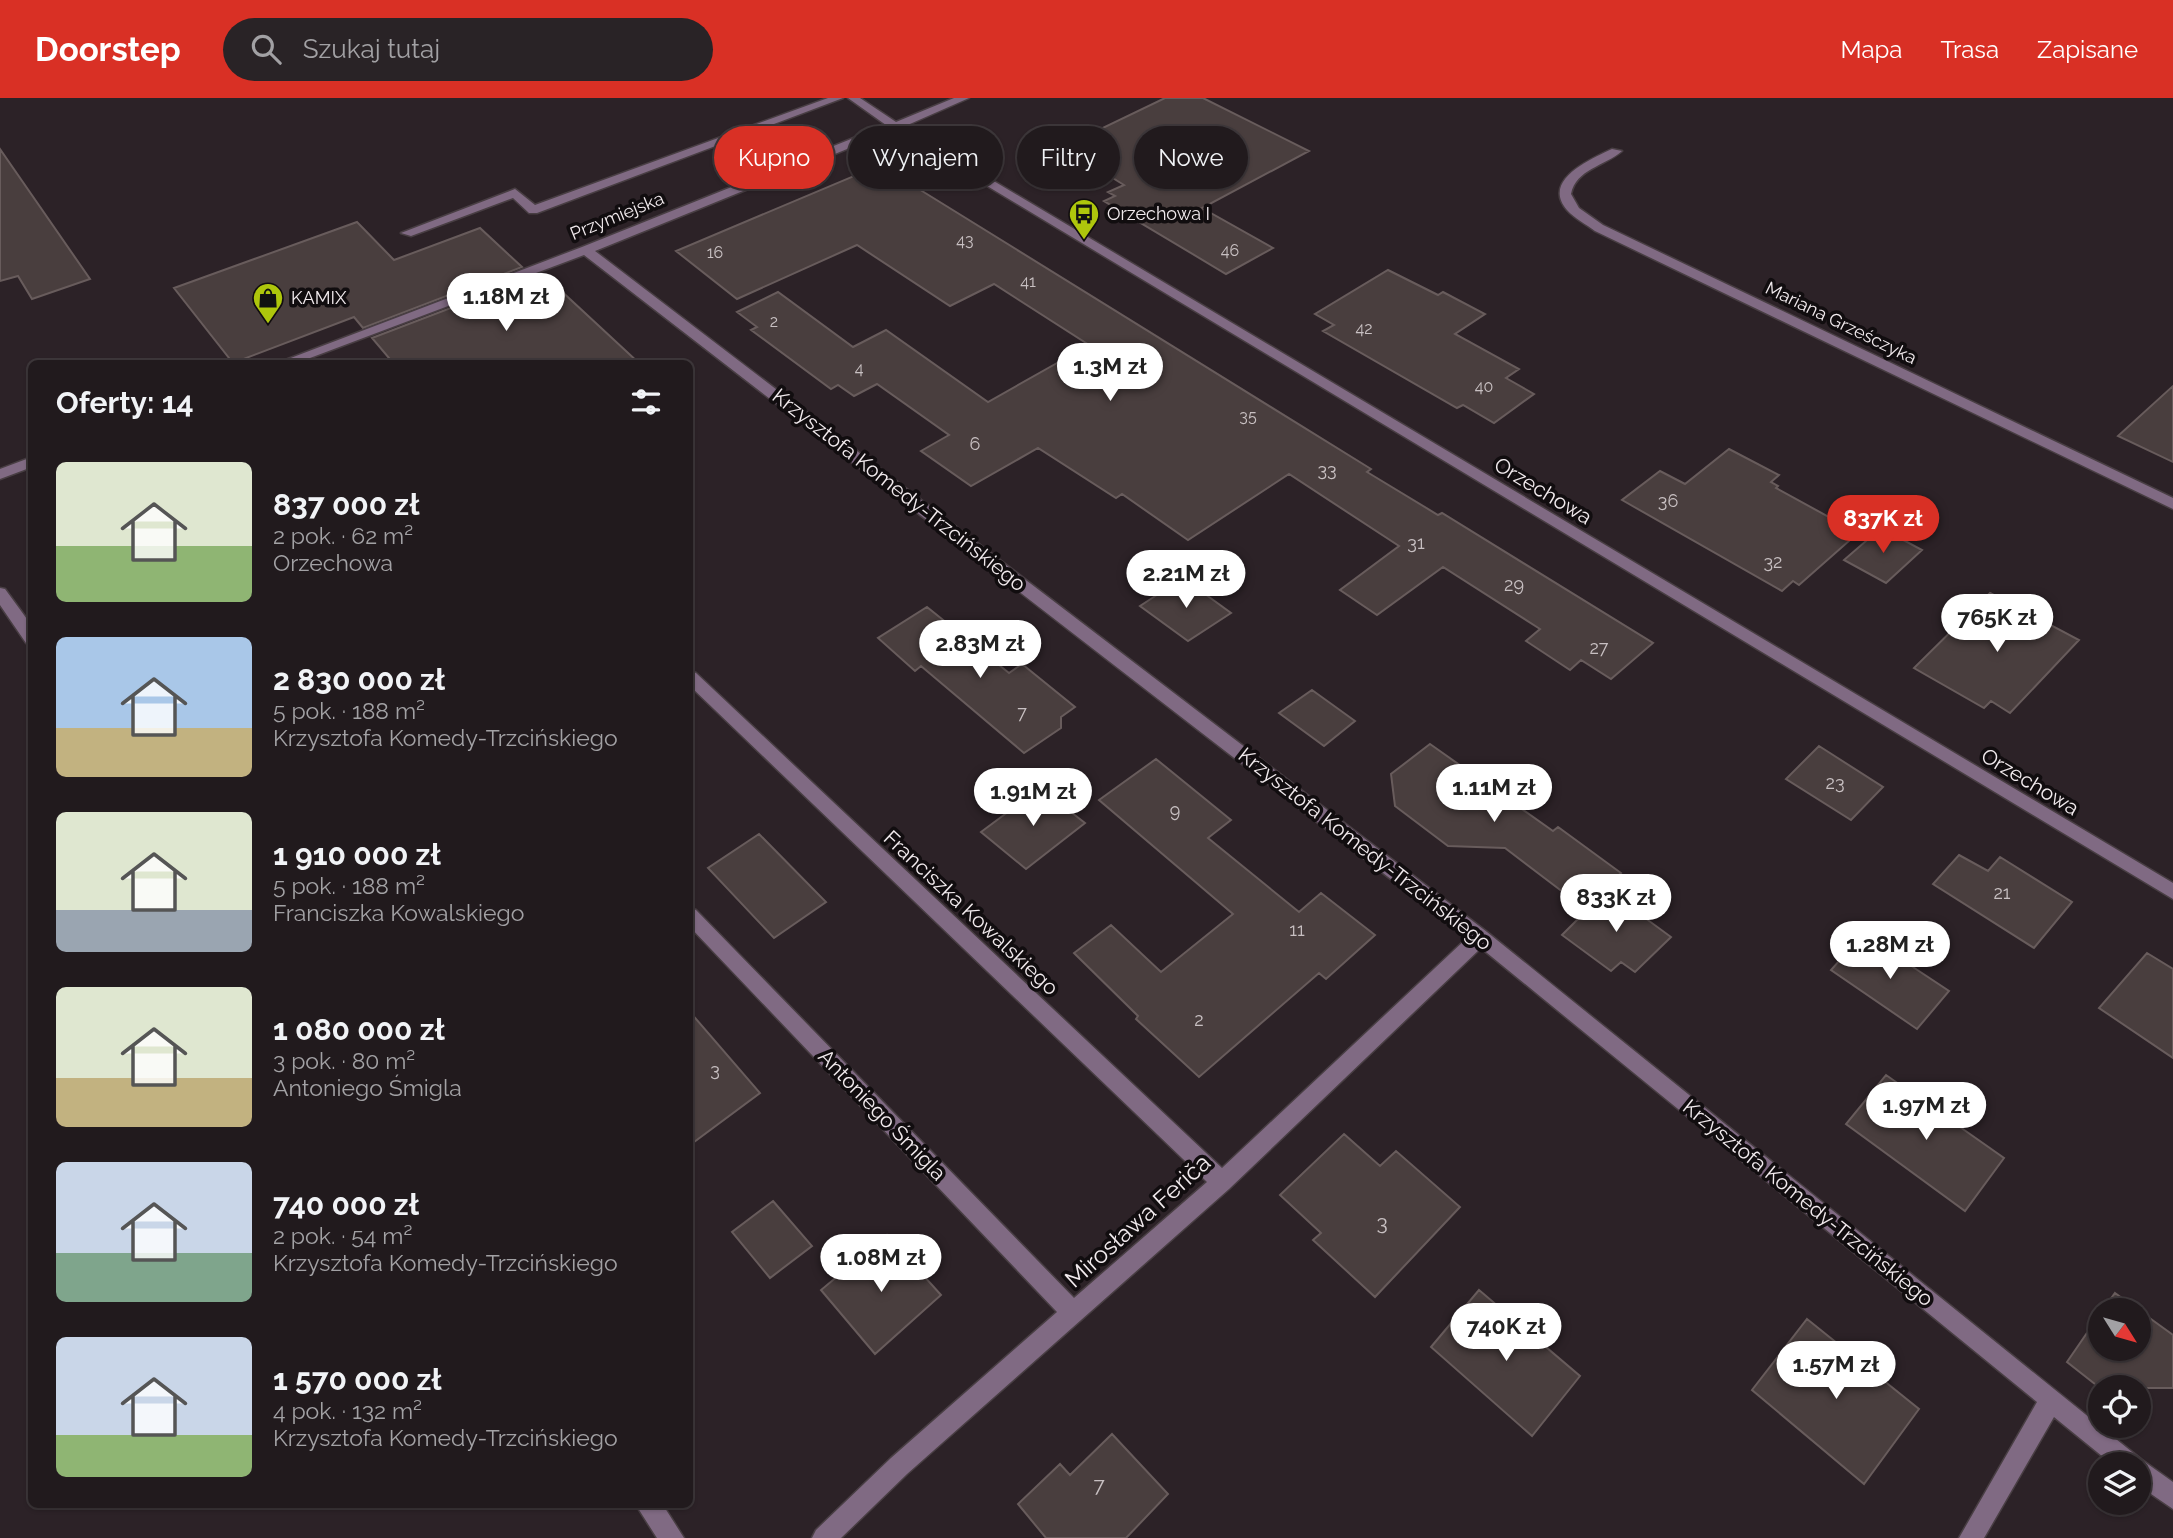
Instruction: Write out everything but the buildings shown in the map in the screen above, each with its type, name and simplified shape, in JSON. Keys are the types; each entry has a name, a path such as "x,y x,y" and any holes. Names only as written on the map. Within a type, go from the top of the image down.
{"street":[{"path":"407,233 515,193 533,210 838,98"},
{"name":"Orzechowa","path":"853,98 892,125 2173,892"},
{"name":"Przymiejska","path":"293,360 586,250 964,98"},
{"name":"Mariana Grześczyka","path":"1616,152 1570,180 1565,192 1568,203 1600,228 2173,504"},
{"name":"Krzysztofa Komedy-Trzcińskiego","path":"586,250 1480,937 2116,1452"},
{"path":"0,474 28,463"},
{"path":"0,593 28,633"},
{"name":"Franciszka Kowalskiego","path":"693,680 1222,1182"},
{"name":"Antoniego Śmigla","path":"693,918 1074,1314"},
{"name":"Mirosława Feriča","path":"824,1538 899,1466 1222,1182 1480,937"},
{"path":"1971,1538 2051,1400"},
{"path":"2151,1480 2173,1497"},
{"path":"650,1508 672,1538"}],"place":[{"name":"Orzechowa I","path":"1084,241"},
{"name":"KAMIX","path":"268,325"}]}
